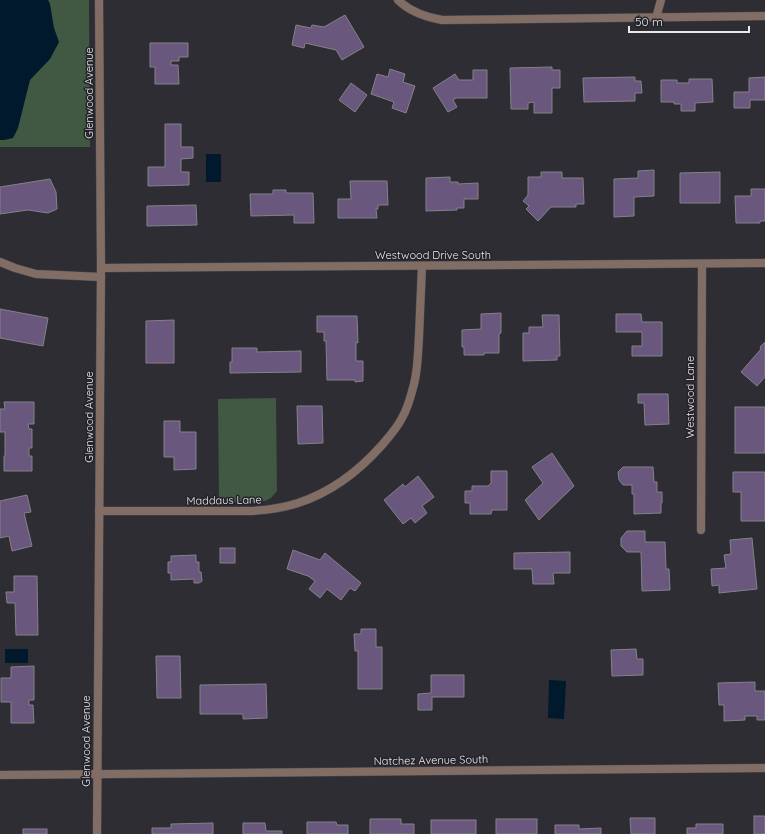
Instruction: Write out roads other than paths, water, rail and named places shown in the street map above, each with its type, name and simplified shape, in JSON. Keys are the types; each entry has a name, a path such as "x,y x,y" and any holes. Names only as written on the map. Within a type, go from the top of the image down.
{"street":[{"name":"Glenwood Avenue","path":"97,834 101,277 99,0"},
{"path":"398,0 402,5 414,12 442,20 765,16"},
{"path":"656,18 661,0"},
{"path":"0,262 36,274 101,277"},
{"name":"Westwood Lane","path":"701,530 702,264"},
{"name":"Westwood Drive South","path":"101,268 765,264"},
{"name":"Maddaus Lane","path":"99,511 251,512 269,510 297,504 312,498 329,490 346,479 364,465 392,434 402,419 410,400 415,382 418,356 422,266"},
{"name":"Natchez Avenue South","path":"0,775 765,768"}],"water":[{"path":"0,0 48,0 54,28 59,42 50,59 30,80 18,128 13,138 4,140 0,140"},
{"path":"206,154 221,154 221,182 206,182"},
{"path":"5,649 28,649 28,663 5,663"},
{"path":"549,680 566,681 564,719 548,718"}]}
